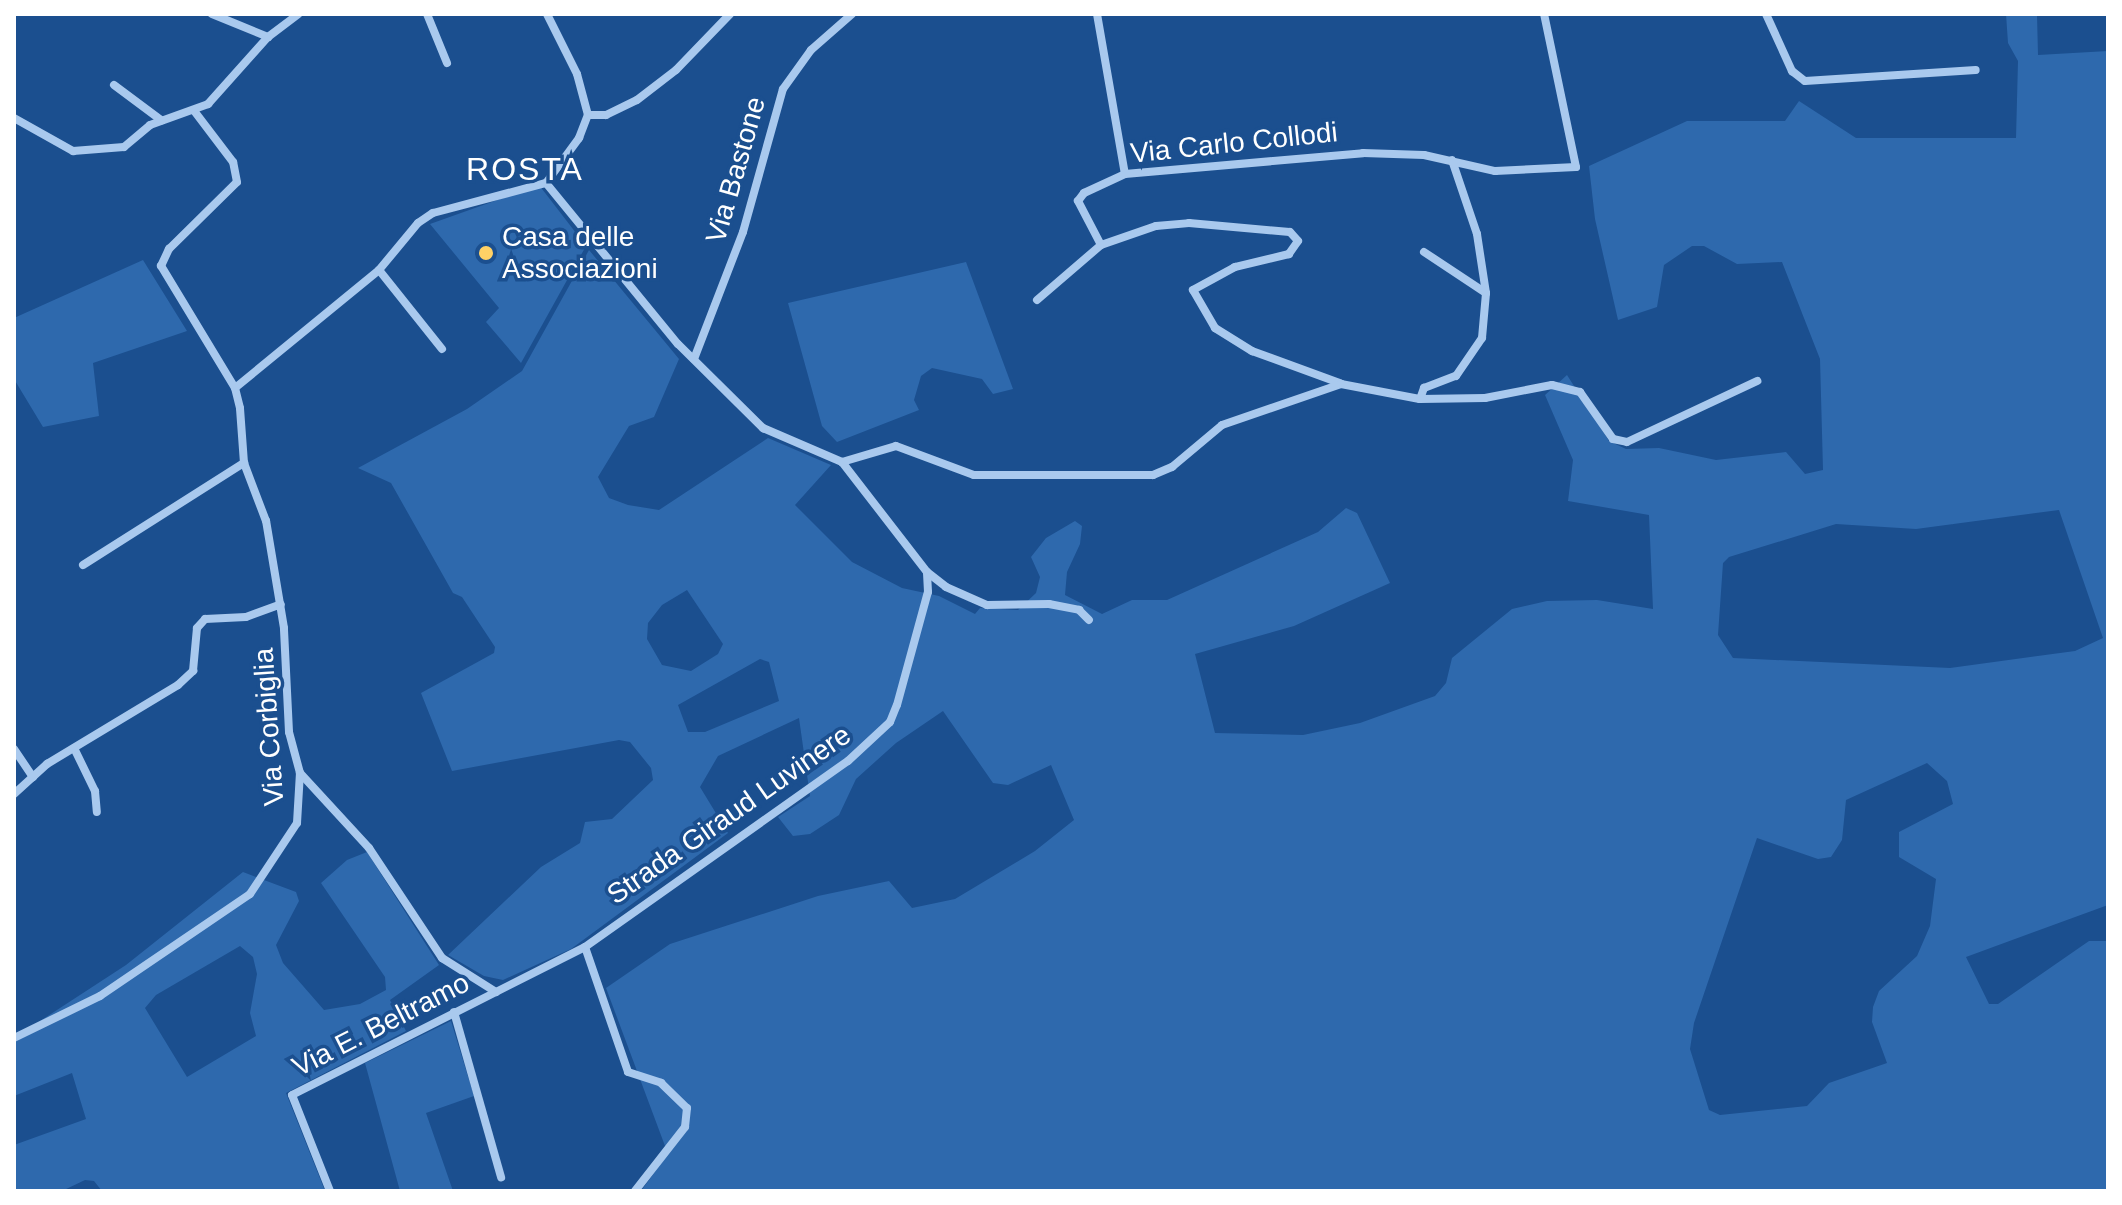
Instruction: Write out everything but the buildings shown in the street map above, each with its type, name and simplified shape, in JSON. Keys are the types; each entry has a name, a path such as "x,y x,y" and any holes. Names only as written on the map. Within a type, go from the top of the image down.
{"street":[{"path":"212,14 268,37"},
{"path":"14,118 73,151 124,147 161,120 195,112 268,37 298,14"},
{"path":"427,14 447,63"},
{"path":"235,388 379,270 418,223 433,213 546,183 579,138 588,115 577,74 547,14"},
{"path":"588,115 606,115 637,100 676,70 730,14"},
{"name":"Via Bastone","path":"694,359 705,342 752,206 783,89 811,50 852,14"},
{"path":"1097,14 1125,174"},
{"name":"Via Carlo Collodi","path":"1101,245 1078,201 1084,193 1125,174 1363,153 1452,160 1495,171 1576,167 1544,14"},
{"path":"1766,14 1792,71 1805,81 1976,70"},
{"path":"114,85 161,120"},
{"name":"Via Corbiglia","path":"14,1038 100,996 250,894 297,823 300,773 289,732 281,604 266,521 244,463 235,388 161,266 169,249 237,182 233,162 195,112"},
{"path":"1420,399 1424,388 1456,376 1482,338 1486,293 1477,234 1452,160"},
{"path":"546,183 694,359 763,428 842,462 927,572 946,587 987,605 1049,604 1079,610 1089,620"},
{"path":"1037,300 1101,245 1156,226 1189,223 1290,232 1298,241 1289,254 1235,267 1193,290 1215,328 1239,344 1306,375 1420,399 1485,398 1552,385 1580,392 1613,439 1627,442 1757,381"},
{"path":"1424,252 1486,293"},
{"path":"379,270 442,349"},
{"path":"842,462 896,446 974,475 1153,475 1172,467 1222,425 1341,384"},
{"path":"83,565 244,463"},
{"name":"Strada Giraud Luvinere","path":"496,992 585,947 848,761 890,722 928,592 927,572"},
{"path":"14,794 74,748 193,671 197,628 205,619 246,617 281,604"},
{"path":"74,748 95,791 97,812"},
{"path":"14,749 33,777"},
{"path":"300,773 369,848 442,958 496,992"},
{"path":"585,947 628,1072 661,1083 687,1108 685,1127 636,1189"},
{"name":"Via E. Beltramo","path":"330,1191 292,1095 496,992"},
{"path":"454,1012 501,1177"}],"shaded area":[{"path":"2006,14 2037,14 2038,55 2108,51 2108,905 1966,957 1989,1004 1998,1004 2089,941 2108,941 2108,1191 641,1191 668,1154 606,988 670,944 818,896 889,881 912,908 955,899 1035,851 1074,820 1051,765 1008,785 993,783 943,711 896,743 856,779 839,815 810,834 793,836 778,817 810,796 799,718 718,756 700,787 728,833 571,949 503,980 484,976 448,955 541,867 580,843 585,822 612,819 653,780 651,768 630,742 619,740 452,771 421,693 494,653 495,647 462,597 453,593 391,483 358,468 467,409 522,371 589,250 679,359 654,417 629,426 598,477 609,498 628,505 659,510 768,438 831,465 795,505 852,562 902,588 939,596 975,614 980,608 1018,610 1036,593 1040,577 1031,557 1046,538 1075,521 1082,526 1080,544 1067,572 1065,595 1102,614 1132,600 1167,600 1318,532 1346,508 1357,513 1390,583 1294,626 1195,654 1215,733 1303,735 1360,723 1435,696 1446,683 1452,658 1512,609 1547,601 1597,600 1653,609 1649,515 1568,501 1573,460 1545,395 1567,375 1609,441 1626,449 1659,448 1716,460 1786,452 1805,474 1823,470 1820,359 1782,262 1737,264 1704,246 1692,246 1664,265 1657,307 1618,320 1595,219 1589,166 1687,121 1785,121 1799,101 1856,138 2016,138 2018,61 2008,43","holes":["2059,510 2103,638 2075,651 1950,668 1733,658 1718,635 1723,563 1729,557 1836,524 1916,529","687,590 723,644 718,654 691,671 662,665 647,639 648,623 662,605","760,659 769,662 779,701 705,732 688,732 678,705","1927,763 1947,781 1953,804 1899,832 1899,857 1936,879 1930,926 1917,956 1879,991 1873,1007 1872,1022 1887,1063 1829,1083 1807,1106 1720,1115 1709,1110 1690,1049 1694,1023 1757,838 1818,859 1831,857 1842,840 1846,800"]},
{"path":"539,185 586,246 521,363 486,322 499,308 430,224"},
{"path":"143,260 187,331 93,363 99,416 43,427 14,379 14,318"},
{"path":"966,262 1013,389 993,394 982,379 932,368 921,376 914,400 919,410 837,442 822,426 788,303"},
{"path":"367,852 439,965 390,1000 406,1031 286,1093 325,1191 102,1191 94,1181 85,1180 62,1191 14,1191 14,1145 86,1119 72,1073 14,1096 14,1038 126,965 243,872 296,892 299,901 276,945 283,963 324,1010 360,1004 386,990 385,977 321,883 347,860","holes":["240,946 253,957 257,974 250,1013 256,1036 187,1077 145,1008 156,995"]},
{"path":"451,1021 474,1096 426,1113 453,1191 400,1191 365,1063"}],"place":[{"name":"Casa delle Associazioni","path":"486,253"}],"district":[{"name":"ROSTA","path":"525,169"}]}
